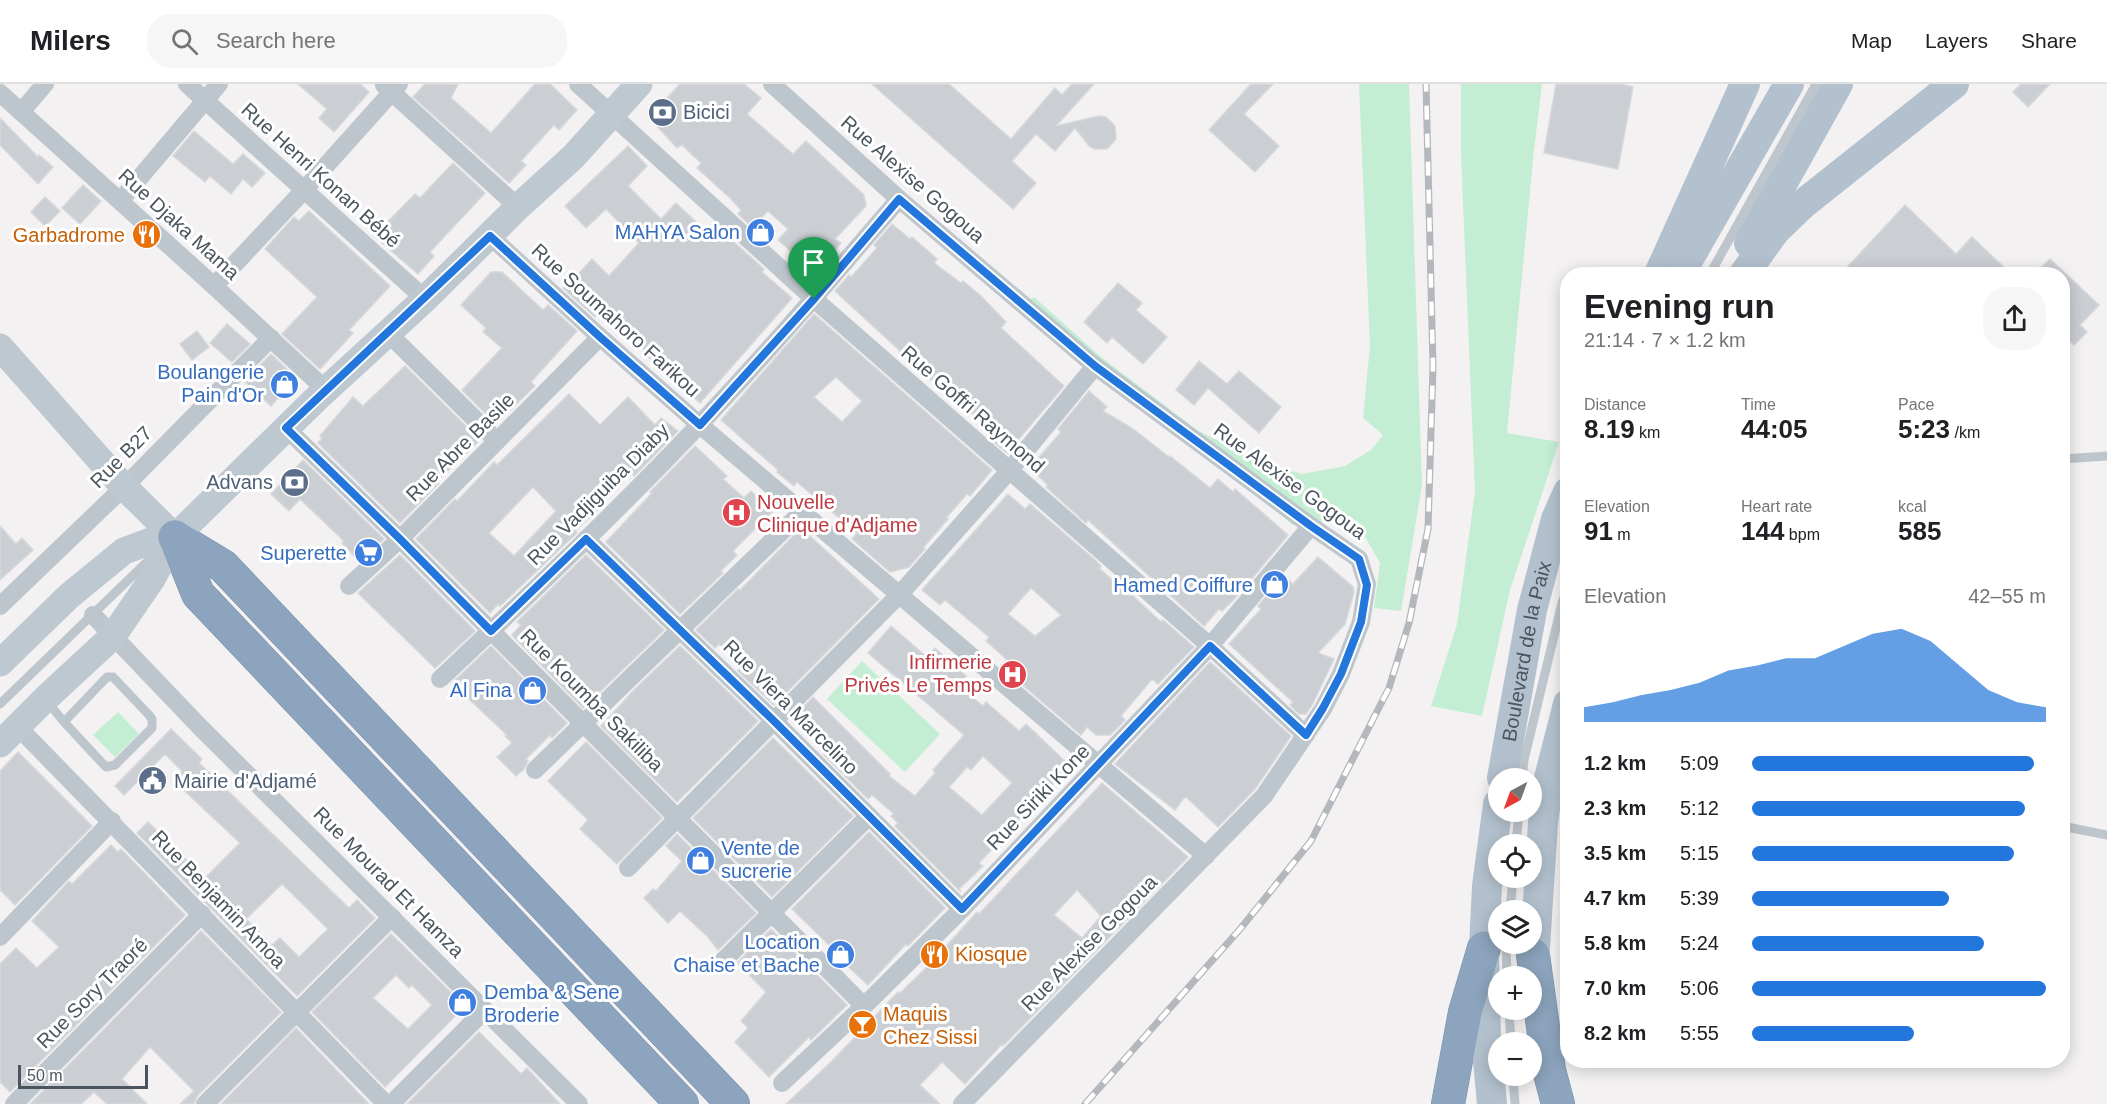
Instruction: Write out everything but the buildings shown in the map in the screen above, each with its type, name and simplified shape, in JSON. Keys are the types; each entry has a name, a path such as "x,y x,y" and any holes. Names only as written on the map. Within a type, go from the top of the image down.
{"highway":[{"path":"175,537 198,594 682,1104"},
{"path":"175,537 224,566 733,1104"},
{"path":"1448,1104 1465,1012 1504,954"},
{"path":"1508,954 1549,1070 1558,1104"}],"main road":[{"path":"9,735 113,636 152,579 175,537 286,428 573,157 639,84"},
{"path":"1662,267 1745,84"},
{"path":"1684,267 1789,84"},
{"path":"1736,267 1838,84"},
{"path":"1749,267 1775,231 1803,204 1954,84"},
{"path":"0,348 124,487 175,537"},
{"name":"Boulevard de la Paix","path":"1504,768 1532,610 1560,510"},
{"path":"0,663 69,596 124,551 159,538 175,537"},
{"path":"1522,900 1544,823 1549,778 1560,735"},
{"path":"1492,900 1488,886 1496,822"},
{"path":"1502,1032 1507,954"},
{"path":"1533,1020 1542,1104"},
{"path":"1492,1104 1496,1086"}],"street":[{"path":"21,112 45,84"},
{"name":"Rue Henri Konan Bébé","path":"187,84 425,299"},
{"path":"120,201 219,84"},
{"name":"Rue Goffri Raymond","path":"578,84 814,299 1210,646 1306,735"},
{"name":"Rue Alexise Gogoua","path":"772,84 899,199 1095,366 1359,559 1367,585 1361,622 1346,662 1323,708 1264,796 962,1104"},
{"path":"218,281 305,189 391,87 518,207"},
{"name":"Rue Djaka Mama","path":"0,93 120,201 218,281 326,390"},
{"name":"Rue Vadjiguiba Diaby","path":"440,679 586,539 700,425 814,299 899,199"},
{"name":"Rue Soumahoro Farikou","path":"490,236 700,425 1206,856"},
{"path":"388,333 497,441"},
{"name":"Rue Abre Basile","path":"349,586 400,539 600,337"},
{"name":"Rue B27","path":"0,606 124,487 272,338"},
{"path":"628,868 900,594 1009,471 1095,366"},
{"name":"Rue Koumba Sakiliba","path":"286,428 400,539 864,1006"},
{"path":"535,770 802,512"},
{"name":"Rue Siriki Kone","path":"782,1083 962,909 1099,765 1210,646 1311,526"},
{"name":"Rue Viera Marcelino","path":"586,539 680,628 962,909"},
{"name":"Rue Mourad Et Hamza","path":"93,615 200,727 579,1104"},
{"name":"Rue Benjamin Amoa","path":"9,735 112,821 388,1104"},
{"path":"723,962 869,816"},
{"path":"0,937 112,821"},
{"name":"Rue Sory Traoré","path":"13,1104 202,914"},
{"path":"205,1104 392,917"},
{"path":"388,1104 485,1010"},
{"path":"0,1094 13,1104"}],"lane":[{"path":"1714,267 1816,84"},
{"path":"2070,458 2107,456"},
{"path":"0,705 175,537"},
{"name":"Boulevard de la Paix","path":"1523,768 1560,611"},
{"path":"45,699 64,722 106,767 115,765 152,728 152,719 149,715 113,677 107,677 64,722"},
{"path":"2070,828 2107,835"},
{"path":"1507,1086 1515,1104"}],"green space":[{"path":"1359,84 1409,84 1422,485 1401,611 1374,608 1380,563 1364,535 1328,521 1293,525 1024,304 1034,297 1101,357 1197,430 1258,461 1302,474 1345,466 1371,450 1383,435 1363,418 1370,345"},
{"path":"1461,84 1542,84 1507,433 1559,442 1510,590 1482,716 1431,706 1457,624 1475,492 1461,153"},
{"path":"862,661 940,734 905,772 827,699"},
{"path":"118,712 139,734 115,757 93,735"}],"railway":[{"path":"1085,1104 1241,928 1311,841 1389,688 1409,623 1428,529 1433,367 1426,84"}],"place":[{"name":"Bicici","path":"662,112"},
{"name":"MAHYA Salon","path":"761,232"},
{"name":"Garbadrome","path":"146,235"},
{"name":"Boulangerie Pain d'Or","path":"285,384"},
{"name":"Advans","path":"294,482"},
{"name":"Nouvelle Clinique d'Adjame","path":"736,513"},
{"name":"Superette","path":"368,553"},
{"name":"Hamed Coiffure","path":"1274,585"},
{"name":"Infirmerie Privés Le Temps","path":"1013,674"},
{"name":"Al Fina","path":"533,690"},
{"name":"Mairie d'Adjamé","path":"153,781"},
{"name":"Vente de sucrerie","path":"700,860"},
{"name":"Location Chaise et Bache","path":"841,954"},
{"name":"Kiosque","path":"934,954"},
{"name":"Demba & Sene Broderie","path":"463,1003"},
{"name":"Maquis Chez Sissi","path":"862,1025"}],"route":[{"path":"899,199 1095,366 1359,559 1367,585 1361,622 1341,674 1306,735 1210,646 962,909 680,628 586,539 491,631 286,428 490,236 700,425 814,299 899,199"}]}
